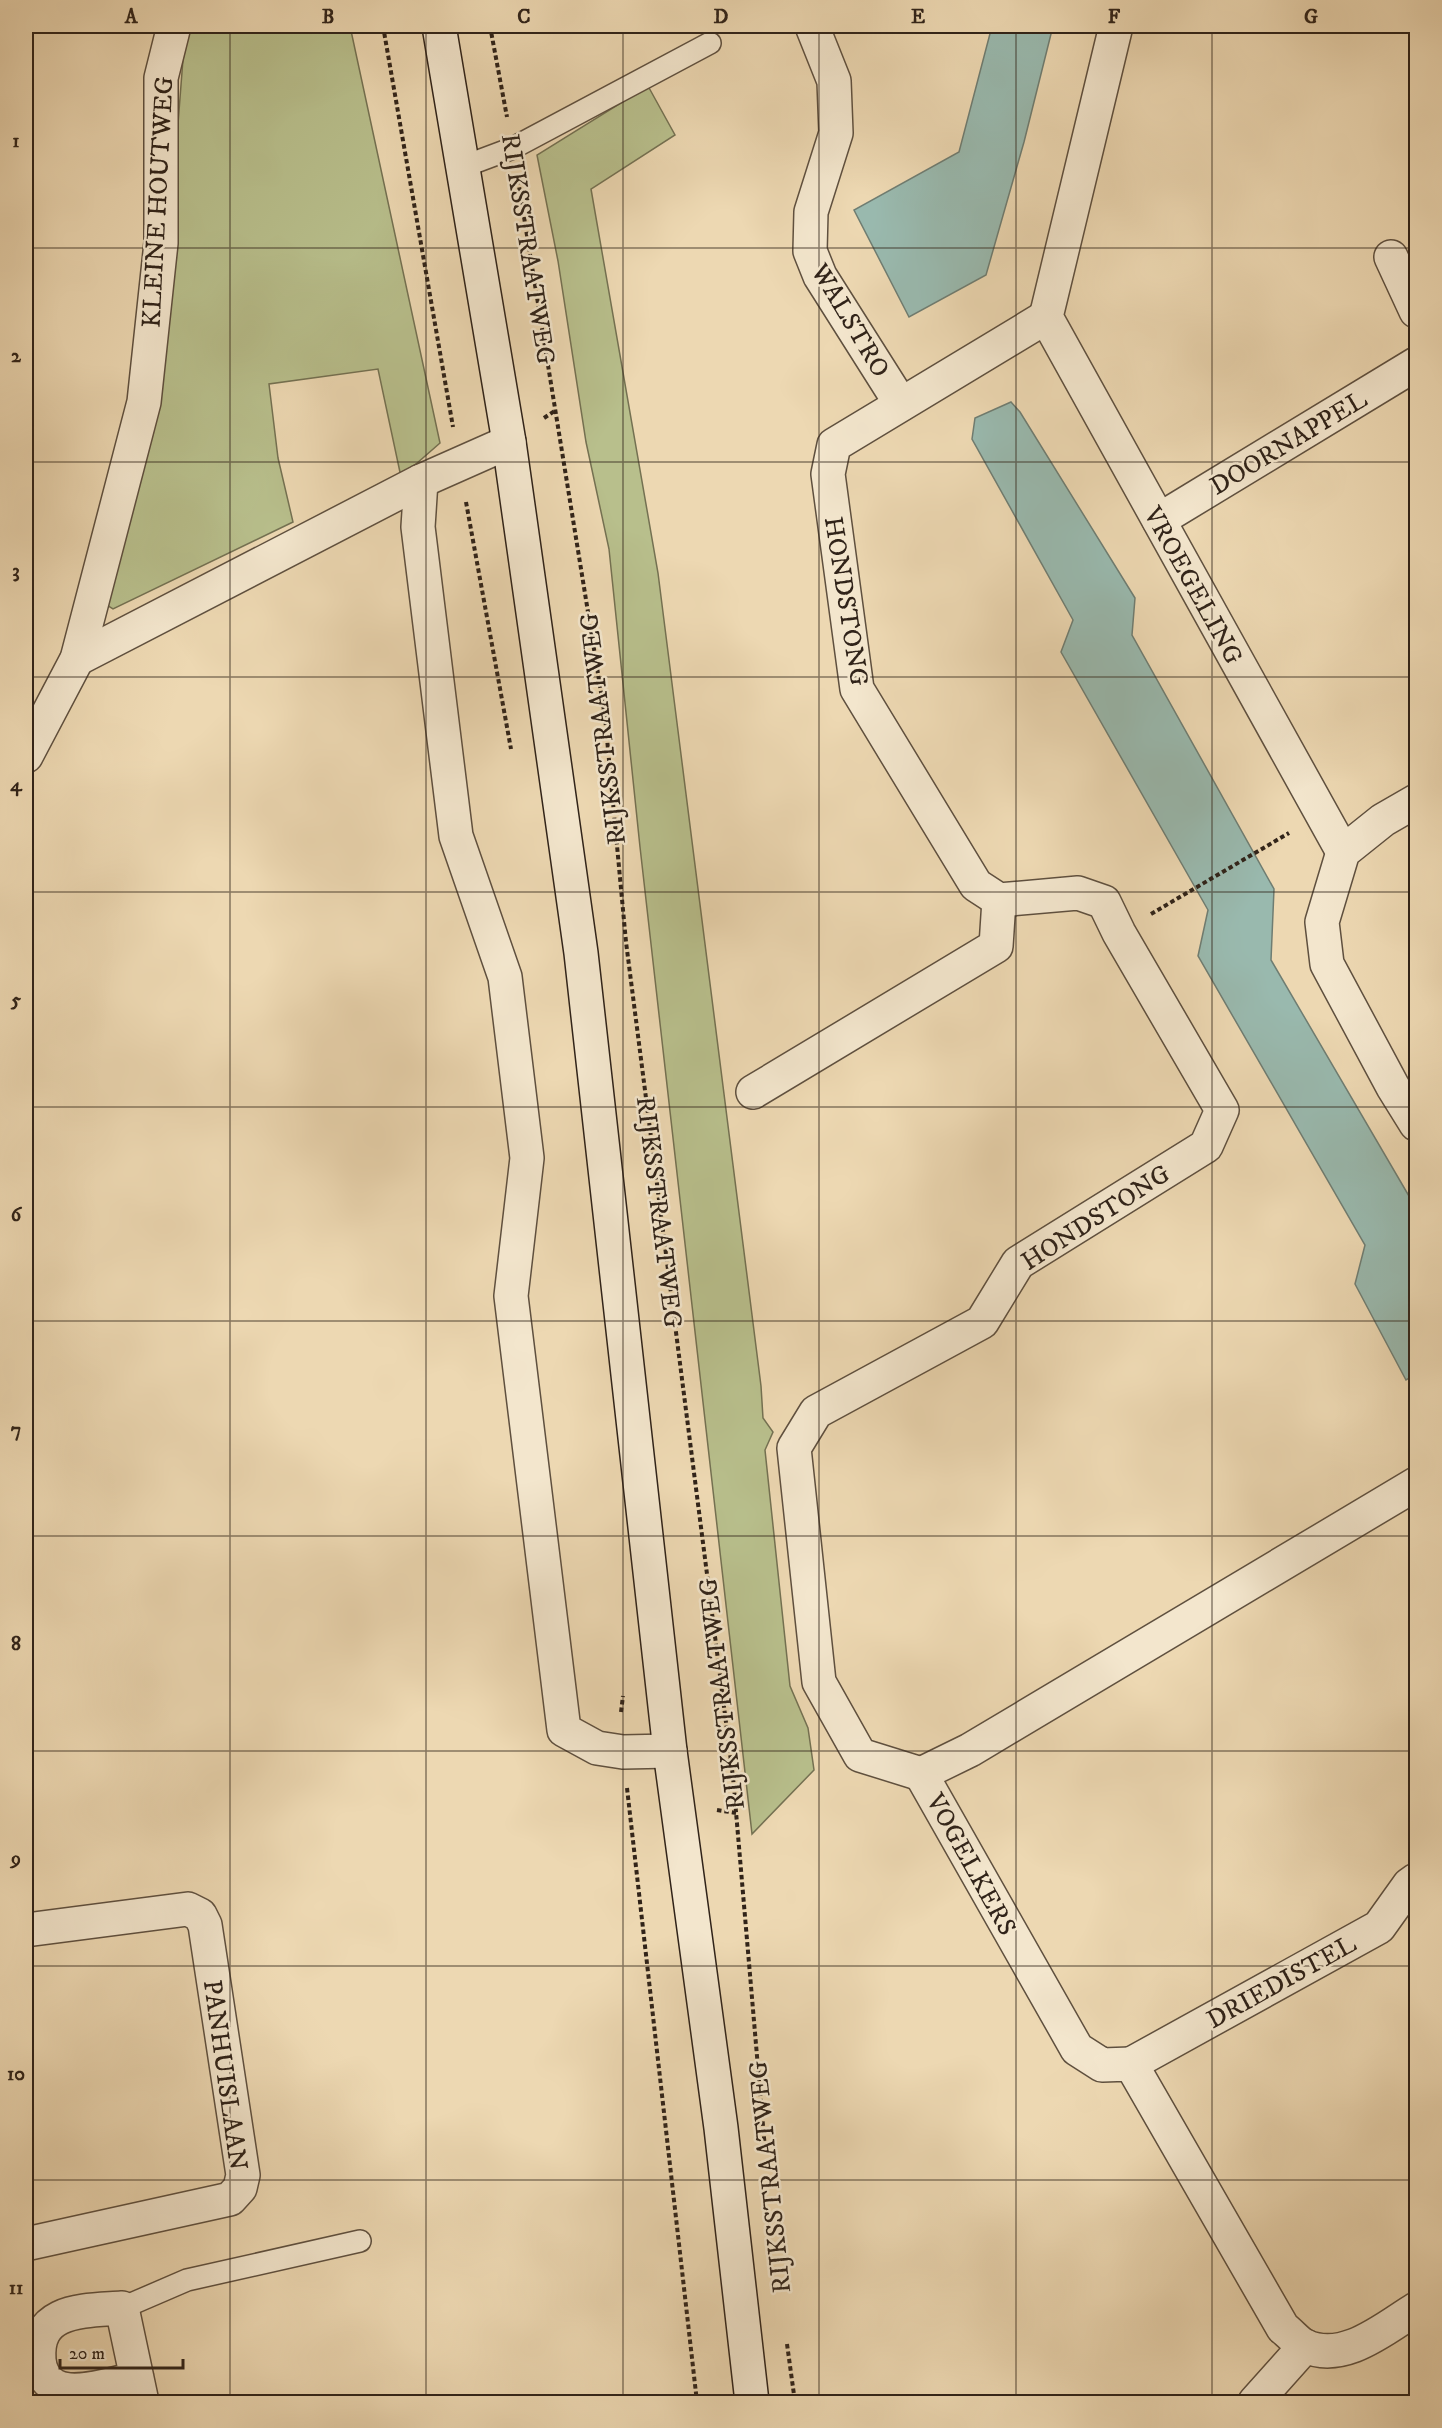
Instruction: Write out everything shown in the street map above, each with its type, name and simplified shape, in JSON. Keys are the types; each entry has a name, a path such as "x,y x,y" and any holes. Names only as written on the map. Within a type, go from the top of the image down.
{"street":[{"name":"KLEINE HOUTWEG","path":"26,756 77,659 144,402 161,243 161,78 174,26"},
{"name":"RIJKSSTRAATWEG","path":"439,26 465,166 509,442 581,952 670,1751 721,2128 752,2403"},
{"name":"WALSTRO","path":"812,26 834,81 836,133 811,213 810,251 820,276 901,404"},
{"path":"901,404 1046,317 1116,26"},
{"path":"1391,257 1416,311"},
{"name":"VROEGELING","path":"1046,317 1343,852"},
{"name":"DOORNAPPEL","path":"1159,520 1416,364"},
{"name":"HONDSTONG","path":"901,404 834,445 828,474 857,689 976,885 999,900 1078,893 1104,902 1119,933 1222,1110 1206,1146 1018,1263 982,1322 816,1412 794,1448 819,1682 860,1755 921,1774"},
{"path":"77,659 421,481 509,442"},
{"path":"421,481 418,527 456,836 505,977 527,1158 511,1296 564,1731 597,1748 623,1752 670,1751"},
{"path":"1416,801 1383,820 1343,852 1322,922 1327,964 1393,1087 1416,1124"},
{"path":"753,1092 996,946 999,900"},
{"name":"VOGELKERS","path":"1131,2064 1102,2065 1077,2049 921,1774 970,1750 1416,1484"},
{"name":"DRIEDISTEL","path":"1131,2064 1379,1927 1409,1885 1416,1880"},
{"name":"PANHUISLAAN","path":"26,1930 188,1910 200,1915 205,1925 243,2175 240,2188 230,2199 26,2244"},
{"path":"1131,2064 1283,2328 1305,2346 1334,2351 1360,2344 1416,2309"},
{"path":"122,2308 140,2390 85,2390 56,2386 40,2372 38,2344 46,2326 72,2312 122,2308"},
{"path":"1255,2403 1305,2346"}],"lane":[{"path":"465,166 513,148 710,43"},
{"path":"122,2308 187,2280 360,2241"}],"path":[{"name":"RIJKSSTRAATWEG","path":"490,26 513,148 605,717 626,942 733,1777 765,2152"},
{"path":"1119,933 1269,846 1321,812"},
{"path":"786,2335 795,2403"}],"green space":[{"path":"191,26 350,26 440,443 401,477 378,369 269,384 278,458 293,522 113,609 97,599 160,358 183,59"},
{"path":"648,86 675,135 591,189 658,573 761,1386 763,1418 773,1432 765,1450 790,1686 808,1728 814,1770 752,1834 640,847 609,549 586,442 558,261 537,155"}],"water":[{"path":"992,26 1053,26 1024,142 986,275 909,317 854,210 959,152"},
{"path":"1011,402 1020,412 1135,598 1132,635 1274,889 1271,960 1416,1208 1416,1374 1406,1380 1355,1284 1365,1245 1198,956 1208,910 1061,652 1073,620 972,439 975,418"}]}
